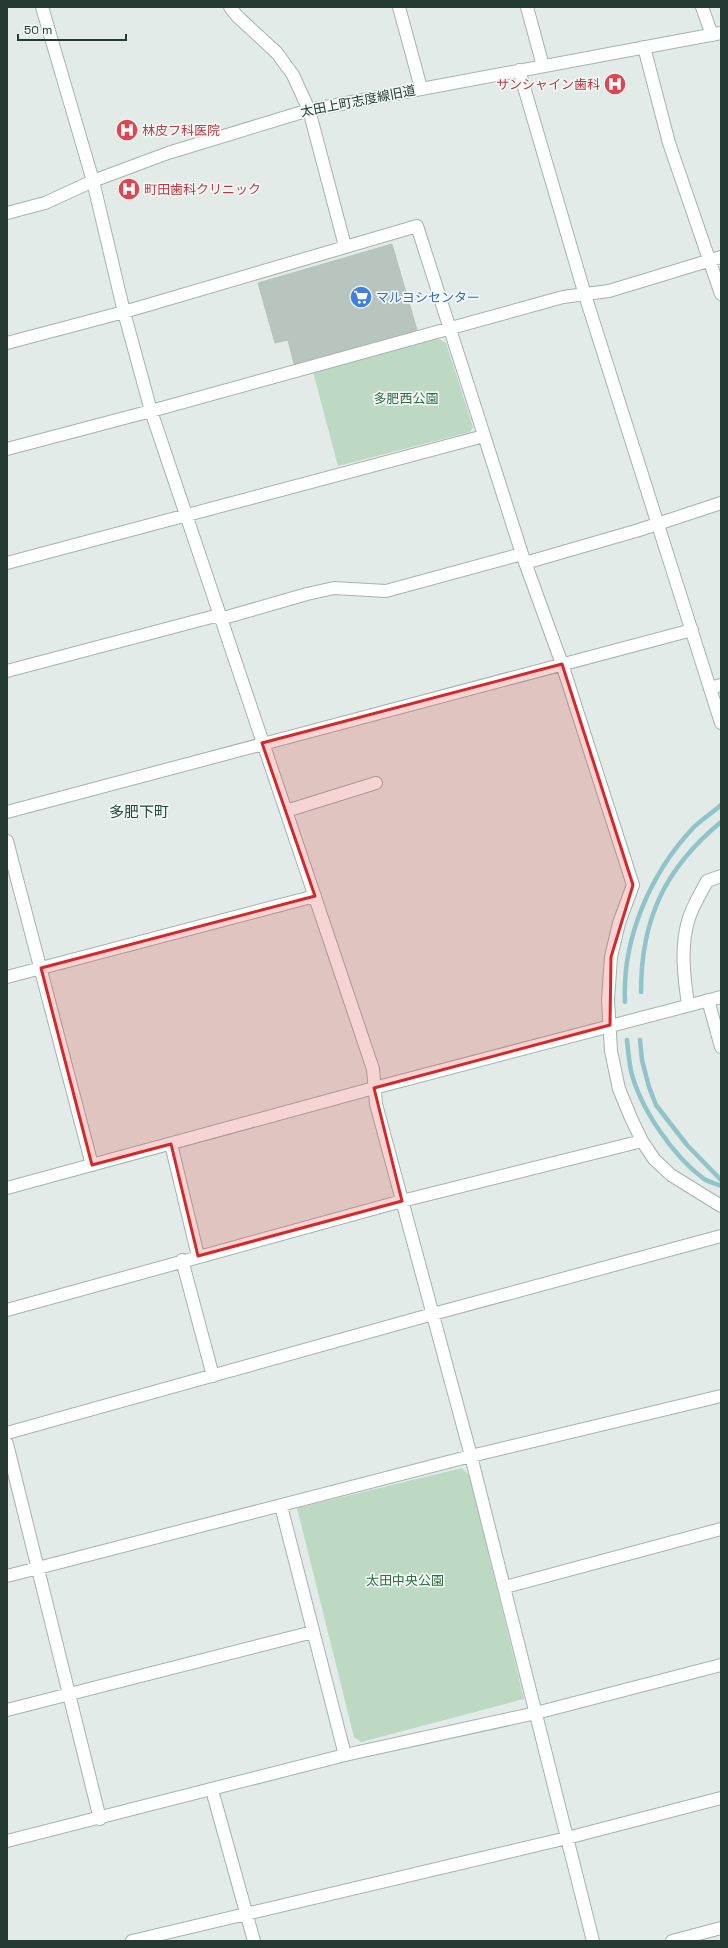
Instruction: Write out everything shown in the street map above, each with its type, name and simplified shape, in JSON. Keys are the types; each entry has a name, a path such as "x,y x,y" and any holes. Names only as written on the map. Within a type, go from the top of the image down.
{"street":[{"path":"42,7 93,181 124,312 151,411 219,617 373,1069 376,1104 505,1587 593,1941"},
{"path":"230,7 237,16 278,54 293,75 309,110 345,246"},
{"path":"399,7 421,88"},
{"path":"527,7 543,66"},
{"path":"702,7 719,34"},
{"name":"太田上町志度線旧道","path":"7,213 45,203 93,181 168,153 309,110 421,88 719,34"},
{"path":"644,47 669,143 715,259 721,294"},
{"path":"519,70 585,294 658,524 692,630 715,686 721,723"},
{"path":"7,343 124,312 417,226 523,558 562,664 633,885 619,923 611,957 608,1000 611,1051 619,1089 642,1141 654,1159 671,1175 721,1206"},
{"path":"7,449 151,411 562,297 609,291 715,259"},
{"path":"7,563 484,436"},
{"path":"7,670 334,588 386,591 658,524 721,503"},
{"path":"7,812 262,743 692,630"},
{"path":"286,812 376,783"},
{"path":"7,841 92,1165"},
{"path":"688,1005 685,982 684,939 689,918 707,881 721,876"},
{"path":"7,977 315,896"},
{"path":"7,1188 374,1088 721,997"},
{"path":"708,1000 721,1047"},
{"path":"7,1310 182,1260 402,1201 642,1141"},
{"path":"171,1144 198,1256"},
{"path":"7,1433 432,1314 721,1236"},
{"path":"182,1260 213,1376"},
{"path":"7,1576 471,1456 721,1396"},
{"path":"7,1444 100,1819"},
{"path":"281,1506 345,1755"},
{"path":"505,1587 721,1529"},
{"path":"7,1710 313,1632"},
{"path":"7,1841 100,1819 345,1755 536,1713 721,1665"},
{"path":"212,1790 254,1941"},
{"path":"132,1941 567,1838 721,1798"},
{"path":"672,1941 721,1928"}],"highlighted area":[{"path":"562,664 633,885 611,957 610,1025 374,1088 402,1201 198,1256 171,1144 92,1165 41,968 315,896 262,743"}],"green space":[{"name":"多肥西公園","path":"437,338 446,343 473,427 470,432 338,466 313,372"},
{"name":"太田中央公園","path":"462,1468 469,1475 524,1699 361,1742 354,1737 297,1508"}],"building":[{"path":"392,244 417,330 294,364 288,340 275,343 258,283"}],"waterway":[{"path":"625,1002 625,978 628,955 634,931 652,887 664,866 693,828 721,805"},
{"path":"641,992 642,966 646,941 652,918 660,897 671,877 685,858 701,840 721,822"},
{"path":"627,1040 631,1071 635,1085 659,1130 681,1158 692,1169 704,1179 721,1186"},
{"path":"640,1040 642,1060 649,1087 656,1105 687,1145 721,1180"}],"place":[{"name":"サンシャイン歯科","path":"615,84"},
{"name":"林皮フ科医院","path":"127,130"},
{"name":"町田歯科クリニック","path":"129,189"},
{"name":"マルヨシセンター","path":"361,297"}],"district":[{"name":"多肥下町","path":"139,811"}]}
